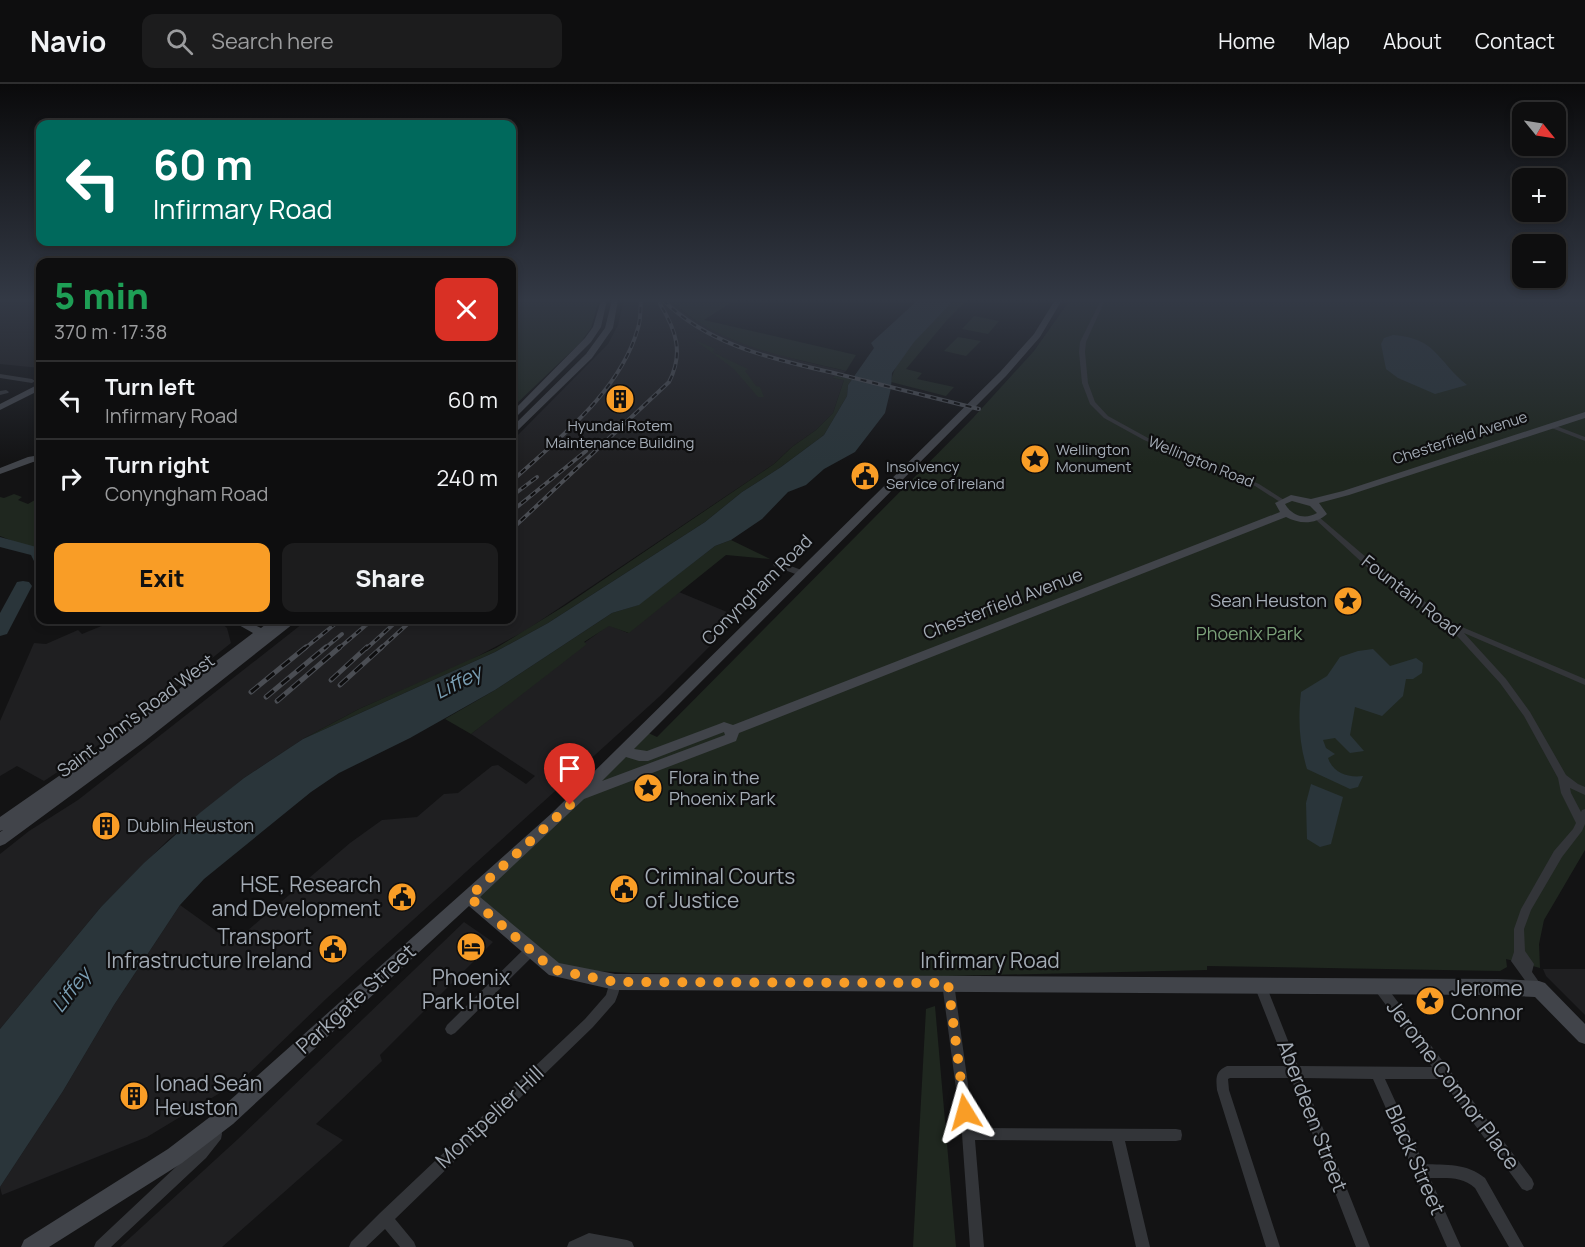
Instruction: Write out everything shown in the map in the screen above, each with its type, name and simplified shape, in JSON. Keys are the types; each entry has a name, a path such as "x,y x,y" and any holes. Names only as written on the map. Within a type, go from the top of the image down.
{"main road":[{"path":"516,412 574,354"},
{"path":"516,427 590,354"},
{"name":"Conyngham Road","path":"469,897 579,796 1022,354"},
{"path":"0,407 36,389"},
{"name":"Chesterfield Avenue","path":"1282,501 1291,498 1311,502 1346,493 1585,415"},
{"path":"0,471 36,458"},
{"path":"1282,501 1280,507 1286,513 1306,519 1317,518 1322,514 1322,511 1311,502"},
{"name":"Chesterfield Avenue","path":"624,751 639,756 648,756 724,728 733,730 1286,513"},
{"path":"244,624 265,635"},
{"name":"Saint John's Road West","path":"0,840 140,738 265,635 275,624"},
{"name":"Saint John's Road West","path":"0,825 265,635 285,624"},
{"name":"Chesterfield Avenue","path":"579,796 731,738 733,730"},
{"name":"Infirmary Road","path":"469,897 555,970 615,982 1378,985 1539,990"},
{"name":"Parkgate Street","path":"31,1247 175,1156 226,1116 469,897"},
{"path":"1539,990 1585,1036"}],"street":[{"name":"Wellington Road","path":"1082,354 1085,383 1092,403 1106,417 1146,439 1257,484 1282,501"},
{"path":"0,376 32,381"},
{"path":"0,381 8,377"},
{"path":"1551,426 1585,439"},
{"name":"Fountain Road","path":"1317,518 1371,566 1451,624 1476,650 1527,714 1563,778 1566,793 1584,819"},
{"path":"777,564 801,573"},
{"path":"1451,624 1585,682"},
{"path":"1476,650 1473,644 1475,641 1490,641"},
{"path":"1563,778 1575,787 1585,790"},
{"path":"1539,990 1517,961 1520,952 1519,934 1526,909 1558,854 1584,819"},
{"path":"452,1029 531,950"},
{"name":"Montpelier Hill","path":"356,1247 589,1023 611,998 615,982"},
{"path":"948,983 968,1134 977,1247"},
{"name":"Aberdeen Street","path":"1260,985 1363,1247"},
{"name":"Jerome Connor Place","path":"1378,985 1527,1184"},
{"path":"1273,1247 1223,1090 1222,1077 1227,1072 1443,1073"},
{"name":"Black Street","path":"1376,1072 1455,1247"},
{"name":"Parkgate Street","path":"101,1247 201,1153 242,1100"},
{"path":"968,1134 1176,1135"},
{"path":"1117,1135 1143,1247"},
{"path":"1420,1171 1466,1173 1474,1176 1517,1247"},
{"path":"385,1218 409,1247"},
{"path":"574,1247 589,1240 627,1247"}],"shaded area":[{"path":"0,354 36,354 36,368 0,364"},
{"path":"598,354 780,354 846,371 839,377 833,378 844,380 833,413 774,464 525,631 467,662 359,709 303,739 244,778 168,840 101,907 0,1029 0,854 29,831 78,800 302,624 516,624 516,437"},
{"path":"679,592 739,617 660,696 327,998 243,1079 147,1137 2,1195 0,1187 63,1091 114,1005 180,905 233,943 350,843 382,820 417,817 444,794 458,793 492,766 498,765 526,784 535,776 471,734 609,625 628,633"},
{"path":"106,624 222,624 227,628 231,643 147,710 109,727 112,736 44,781 17,766 0,776 0,721 34,643 46,644 78,630 82,634"},
{"path":"464,922 493,942 380,1055 382,1061 316,1124 343,1140 222,1247 120,1247 238,1139"},
{"path":"1543,969 1585,969 1585,1015 1546,976"}],"green space":[{"path":"516,354 568,354 516,404"},
{"path":"714,354 748,369 745,371 756,386 760,387 764,397 758,397 734,369"},
{"path":"777,354 856,355 846,371"},
{"path":"904,354 918,354 906,369 922,373 917,379 954,387 946,396 891,382"},
{"name":"Phoenix Park","path":"1031,354 1585,354 1585,850 1544,920 1539,944 1540,968 1506,959 1507,967 1500,971 1207,966 1207,970 946,976 630,973 581,970 539,957 469,897 644,731 657,737 972,419"},
{"path":"836,376 852,379 848,385 847,396 824,435 742,492 705,522 548,623 495,652 303,739 359,709 496,648 566,605 774,464 833,413 844,380 832,378"},
{"path":"14,494 22,497 18,500 28,504 36,499 34,524 36,525 36,548 0,536 0,497 4,498"},
{"path":"731,540 770,559 726,555 629,633 609,626 584,642 587,644 471,734 445,719 495,690 612,613 638,605 715,546"},
{"path":"935,1006 956,1247 913,1247 926,1009"}],"water":[{"name":"Liffey","path":"870,354 905,354 892,373 885,413 855,452 824,469 806,485 788,492 762,519 731,540 715,546 639,605 612,613 495,690 410,738 339,773 311,792 204,879 180,905 114,1005 63,1091 0,1187 0,1029 101,907 144,863 201,812 244,778 303,739 495,652 548,623 705,522 742,492 824,435 847,396 848,385"},
{"path":"1383,354 1437,354 1467,385 1435,394 1398,378 1386,369"},
{"path":"1373,649 1390,666 1416,658 1423,663 1422,673 1413,679 1406,679 1403,696 1382,716 1355,707 1350,735 1364,751 1350,753 1335,738 1323,740 1326,748 1335,754 1328,758 1337,771 1352,776 1363,776 1358,787 1350,789 1307,769 1300,731 1301,692 1327,676 1340,657"},
{"path":"1311,784 1343,797 1331,844 1320,847 1307,839 1306,803"}],"waterway":[{"path":"0,542 36,552"},
{"path":"0,630 23,586"}],"railway":[{"path":"516,477 586,412 603,393 627,354"},
{"path":"516,525 669,382 674,371 677,354"},
{"path":"761,354 979,409"},
{"path":"516,508 586,451"},
{"path":"516,493 537,477"},
{"path":"304,649 335,624"},
{"path":"338,649 367,624"},
{"path":"366,649 394,624"},
{"path":"380,649 408,624"},
{"path":"324,649 342,634"},
{"path":"251,692 306,647"},
{"path":"266,697 326,647"},
{"path":"277,701 340,647"},
{"path":"331,680 367,647"},
{"path":"340,685 382,647"}],"place":[{"name":"Hyundai Rotem Maintenance Building","path":"620,399"},
{"name":"Wellington Monument","path":"1035,459"},
{"name":"Insolvency Service of Ireland","path":"865,476"},
{"name":"Sean Heuston","path":"1348,601"},
{"name":"Flora in the Phoenix Park","path":"648,788"},
{"name":"Dublin Heuston","path":"106,826"},
{"name":"Criminal Courts of Justice","path":"624,889"},
{"name":"HSE, Research and Development","path":"402,897"},
{"name":"Phoenix Park Hotel","path":"471,947"},
{"name":"Transport Infrastructure Ireland","path":"333,949"},
{"name":"Jerome Connor","path":"1430,1001"},
{"name":"Ionad Seán Heuston","path":"134,1096"}],"route":[{"path":"570,805 469,897 549,966 555,970 615,982 948,983 965,1112"}]}
